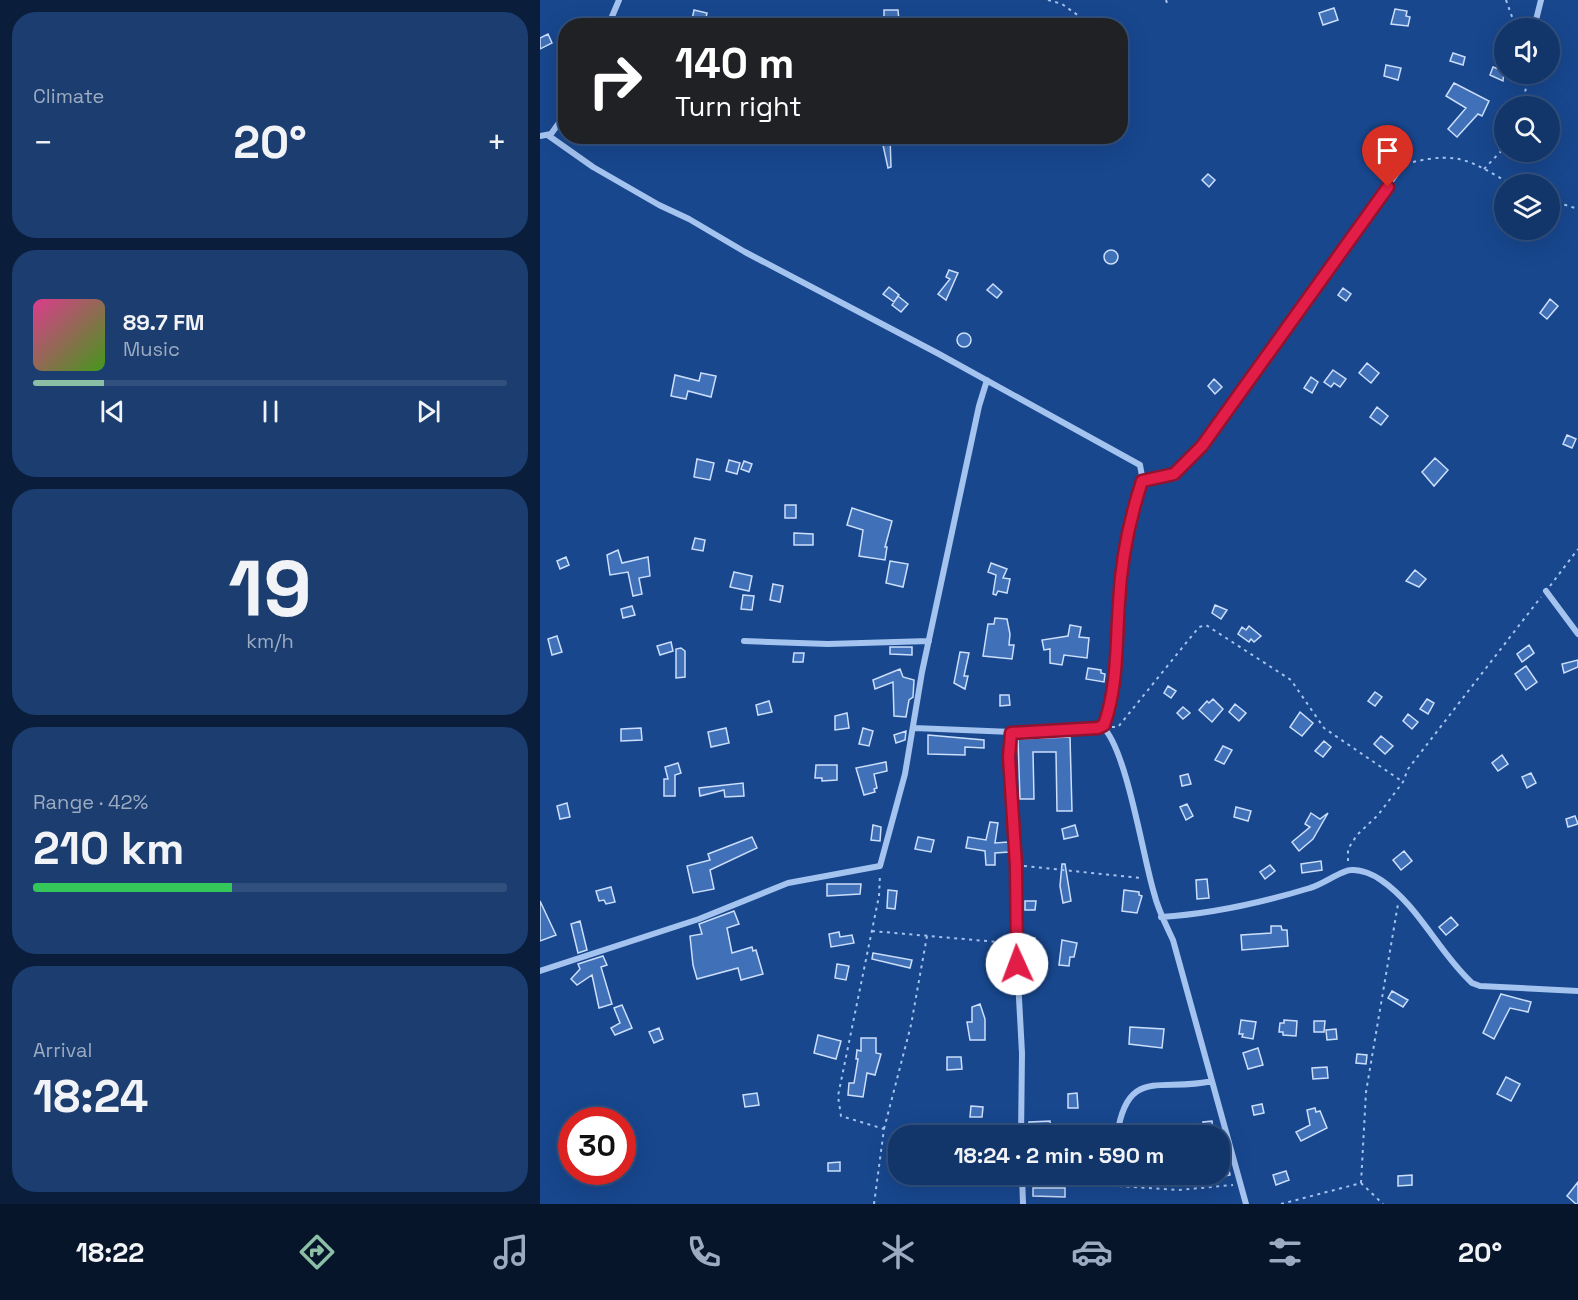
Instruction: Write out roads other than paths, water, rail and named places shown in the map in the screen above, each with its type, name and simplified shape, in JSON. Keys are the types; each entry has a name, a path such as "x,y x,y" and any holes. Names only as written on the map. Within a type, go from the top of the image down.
{"street":[{"path":"611,18 619,0"},
{"path":"1536,18 1541,0"},
{"path":"549,136 558,123"},
{"path":"540,136 549,136 558,142"},
{"path":"560,144 593,167 659,206 688,219 745,252 1132,459 1142,470 1142,481 1132,508 1125,548 1111,698 1103,727"},
{"path":"1142,481 1174,474 1202,446 1404,164"},
{"path":"540,971 699,919 788,883 880,866 905,774 929,642 979,406 987,380"},
{"path":"1546,591 1578,633"},
{"path":"744,641 828,644 929,642"},
{"path":"914,728 1012,732 1103,727 1110,734 1161,917 1173,940 1246,1204"},
{"path":"1012,732 1009,757 1016,865 1016,943 1022,1053 1021,1125"},
{"path":"1161,917 1195,913 1300,891 1323,885 1348,870 1376,877 1398,895 1472,983 1480,986 1578,992"},
{"path":"1119,1125 1122,1112 1134,1092 1152,1085 1193,1085 1212,1081"},
{"path":"1022,1185 1023,1204"}]}
